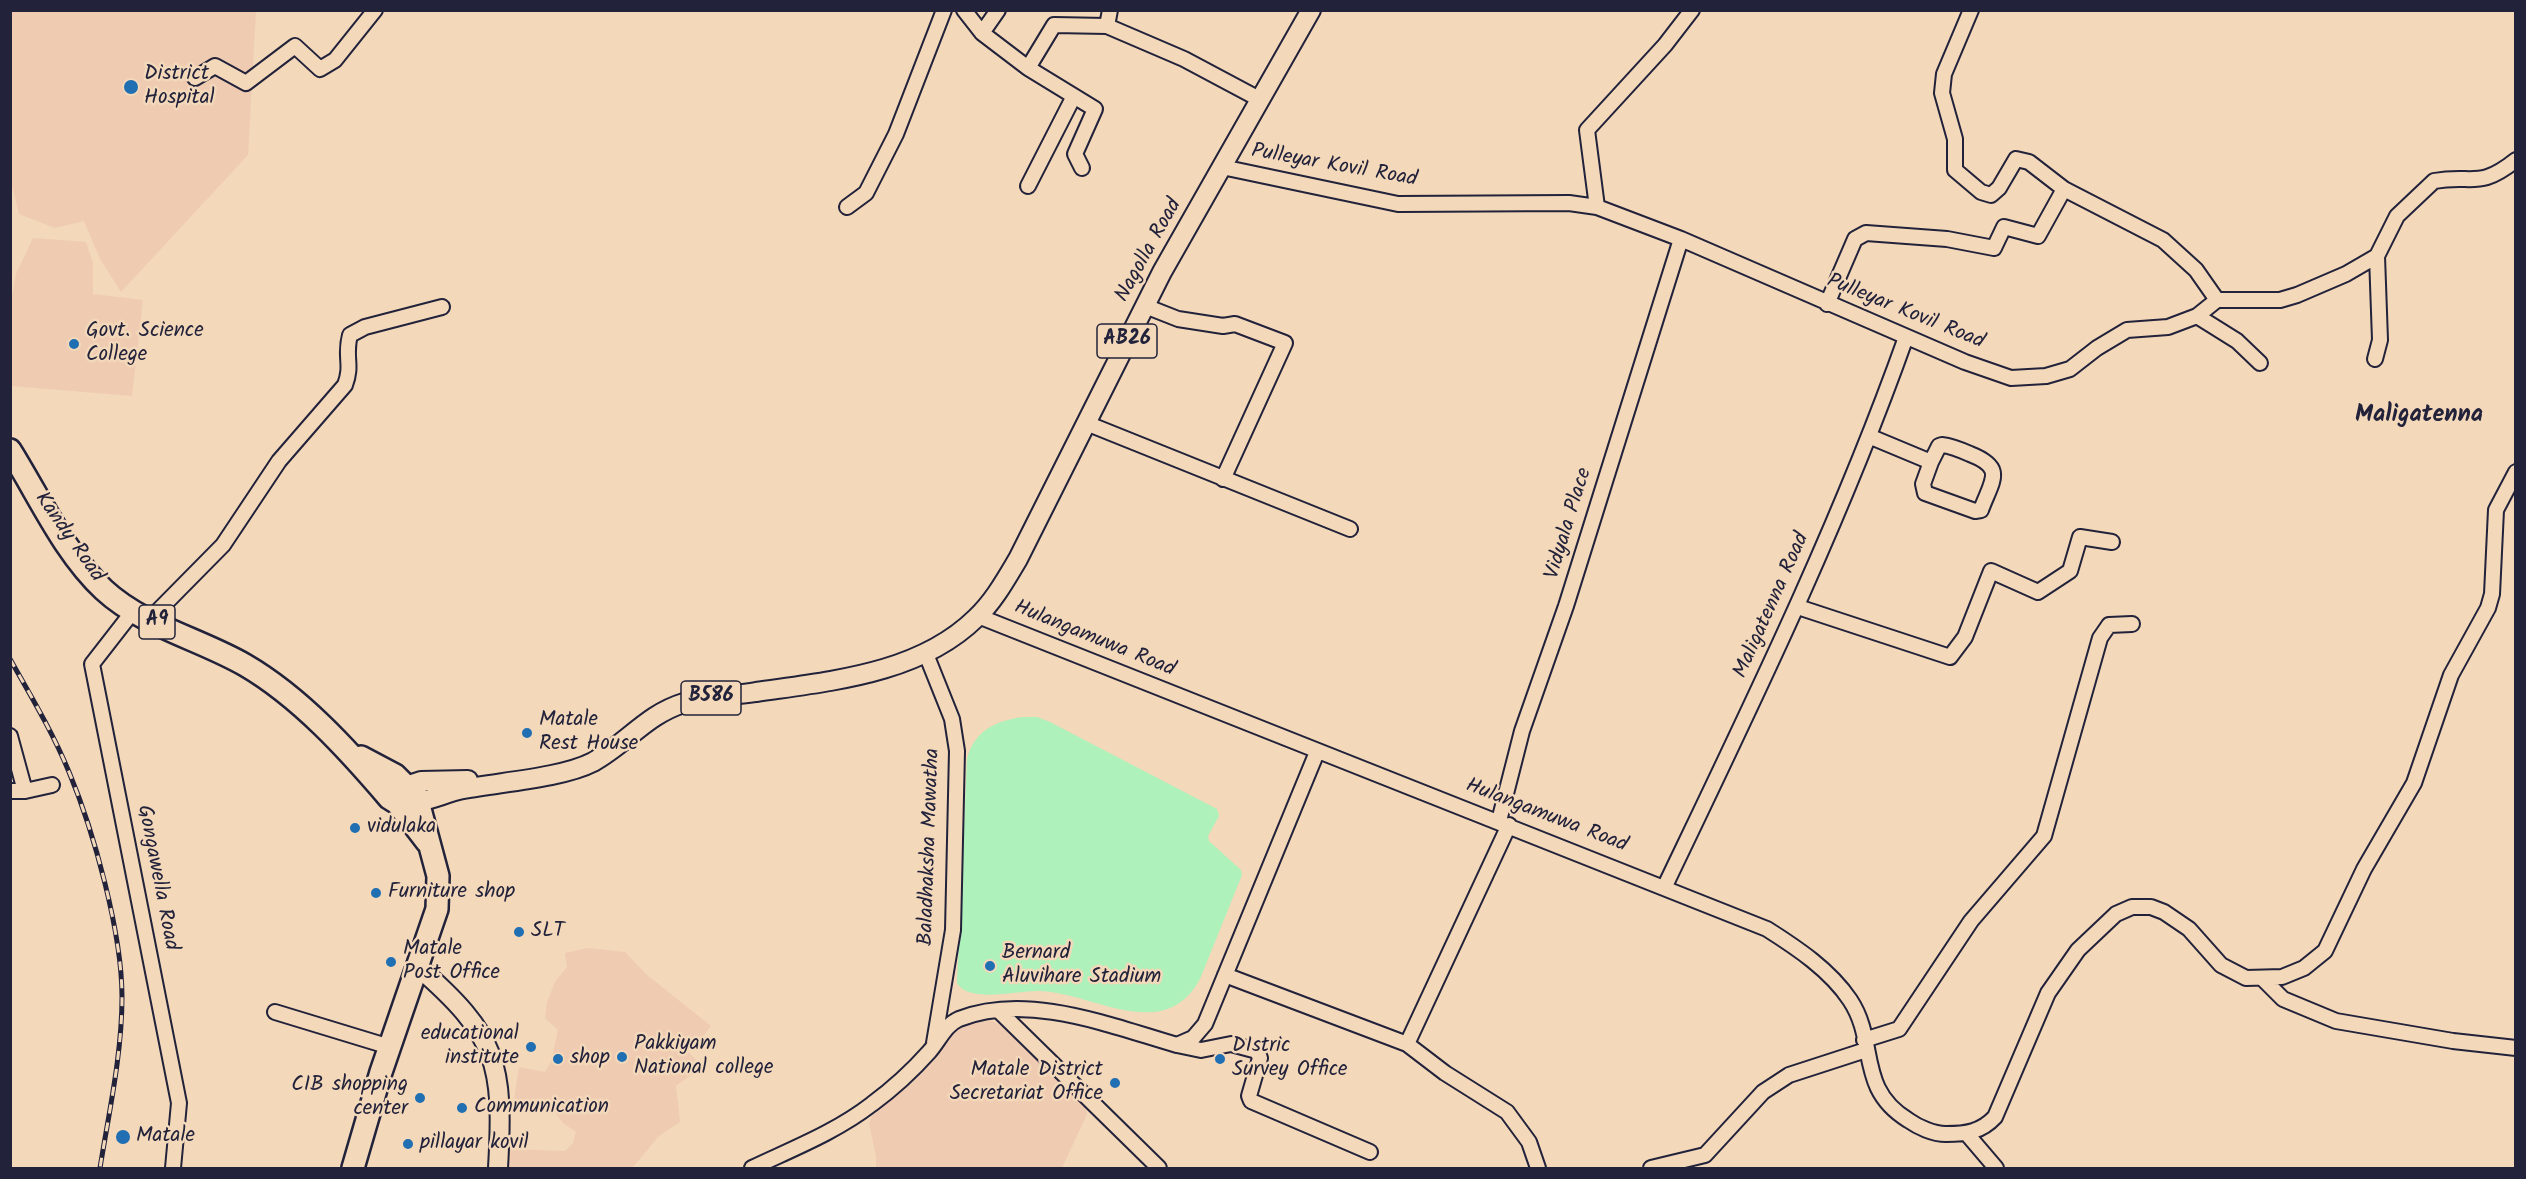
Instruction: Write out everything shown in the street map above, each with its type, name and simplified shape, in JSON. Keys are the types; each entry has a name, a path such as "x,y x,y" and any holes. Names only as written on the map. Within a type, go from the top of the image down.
{"highway":[{"name":"Kandy Road","path":"10,450 79,562 104,590 142,614 222,653 269,680 346,751 389,798 406,797 427,842 438,876 439,898 417,966"},
{"name":"A9","path":"353,1168 417,966"}],"main road":[{"name":"Nagolla Road","path":"926,654 959,633 978,616 1018,559 1145,306 1311,10"},
{"name":"B586","path":"406,797 430,800 453,791 567,770 591,763 642,724 687,702 801,686 856,675 926,654"},
{"path":"417,966 454,998 483,1037 493,1059 500,1090 498,1168"}],"street":[{"path":"195,78 215,66 246,83 295,46 320,69 334,60 375,10"},
{"path":"847,207 866,193 896,134 944,10"},
{"path":"963,10 982,33 1028,68 1095,109 1075,154 1082,168"},
{"path":"982,33 998,10"},
{"path":"1107,26 1110,10"},
{"path":"1597,207 1587,130 1665,45 1692,10"},
{"path":"1971,10 1944,74 1942,93 1955,140 1955,170 1981,192 1991,195 1999,188 2016,159 2029,162 2064,189 2163,240 2196,270 2217,300 2280,300 2346,274 2377,256"},
{"path":"1028,68 1054,25 1107,26 1184,59 1261,100"},
{"path":"1028,186 1074,96"},
{"path":"2375,359 2380,340 2377,256 2397,216 2434,180 2474,181 2491,177 2516,160"},
{"name":"Pulleyar Kovil Road","path":"1222,167 1398,204 1569,203 1597,207 1681,239 1827,304 2011,378 2046,376 2070,369 2097,348 2127,330 2168,327 2197,316 2217,300"},
{"path":"1827,304 1855,239 1866,233 1947,239 1994,248 2004,227 2038,236 2064,189"},
{"name":"Vidyala Place","path":"1407,1044 1504,823 1522,731 1569,595 1681,239"},
{"path":"1145,306 1178,319 1223,326 1235,324 1285,344 1223,479"},
{"name":"Gongawella Road","path":"172,1168 179,1103 92,664 142,614 223,545 279,461 345,386 351,370 346,350 350,335 365,327 442,307"},
{"path":"2197,316 2237,341 2260,363"},
{"name":"Maligatenna Road","path":"1665,886 1798,607 1871,437 1906,337"},
{"path":"1086,423 1350,529"},
{"path":"1871,437 1931,462"},
{"path":"1938,446 1947,446 1985,460 1992,465 1994,472 1981,510 1975,511 1925,493 1923,484 1931,462 1938,446"},
{"path":"1996,1168 1967,1134 1987,1126 1995,1117 2048,993 2078,950 2116,914 2132,907 2151,907 2164,912 2189,929 2222,964 2246,978 2282,977 2304,968 2325,951 2364,869 2414,783 2451,675 2488,608 2492,594 2496,510 2516,472"},
{"path":"1798,607 1950,657 1965,637 1991,571 2038,592 2070,571 2080,537 2112,542"},
{"name":"Hulangamuwa Road","path":"978,616 1317,752 1665,886 1767,929 1806,955 1849,999 1858,1014 1876,1088 1896,1113 1916,1125 1940,1134 1967,1134"},
{"path":"1651,1168 1705,1162 1763,1092 1789,1075 1899,1029 1971,921 2044,836 2100,638 2109,625 2132,624"},
{"name":"Baladhaksha Mawatha","path":"926,654 952,719 957,751 953,930 934,1045"},
{"path":"10,736 25,791"},
{"path":"1177,1045 1192,1038 1205,1024 1317,752"},
{"path":"10,791 25,791 52,785"},
{"path":"1225,975 1407,1044 1507,1112 1529,1142 1538,1168"},
{"path":"2263,979 2283,999 2336,1021 2453,1041 2516,1048"},
{"path":"999,1011 1159,1168"},
{"path":"752,1168 832,1130 872,1104 958,1019 999,1011 1036,1011 1076,1015 1201,1050 1231,1044 1257,1052 1260,1058 1249,1096 1251,1101 1370,1152"},
{"path":"275,1012 390,1047"}],"shaded area":[{"name":"District Hospital","path":"13,10 256,11 248,155 121,292 100,259 84,221 55,228 19,214 10,178 10,18"},
{"name":"Govt. Science College","path":"33,238 86,242 93,263 93,294 143,300 132,396 11,386 11,302 16,274"},
{"name":"Pakkiyam National college","path":"588,948 625,952 647,975 711,1026 698,1043 686,1050 703,1066 676,1086 680,1122 659,1136 632,1168 503,1168 505,1149 565,1151 573,1143 576,1132 563,1123 553,1110 513,1106 519,1067 545,1072 551,1062 558,1030 545,1018 547,1002 555,982 567,967 565,953"},
{"path":"976,1019 990,1020 1000,1025 1085,1106 1087,1114 1062,1168 876,1168 876,1156 869,1124 872,1116 932,1054 955,1025"}],"green space":[{"path":"1037,717 1050,722 1217,809 1219,816 1208,836 1209,841 1241,870 1242,875 1200,979 1185,999 1167,1009 1148,1012 1127,1010 1040,991 972,993 957,983 967,759 970,749 980,734 1003,721"}],"railway":[{"path":"10,659 56,743 69,772 88,823 112,914 121,971 120,1040 100,1168"}],"place":[{"name":"District Hospital","path":"131,87"},
{"name":"Govt. Science College","path":"74,344"},
{"name":"Matale Rest House","path":"527,733"},
{"name":"vidulaka","path":"355,828"},
{"name":"Furniture shop","path":"376,893"},
{"name":"SLT","path":"519,932"},
{"name":"Matale Post Office","path":"391,962"},
{"name":"Bernard Aluvihare Stadium","path":"990,966"},
{"name":"educational institute","path":"531,1047"},
{"name":"Pakkiyam National college","path":"622,1057"},
{"name":"shop","path":"558,1059"},
{"name":"DIstric Survey Office","path":"1220,1059"},
{"name":"Matale District Secretariat Office","path":"1115,1083"},
{"name":"CIB shopping center","path":"420,1098"},
{"name":"Communication","path":"462,1108"},
{"name":"Matale","path":"123,1137"},
{"name":"pillayar kovil","path":"408,1144"}],"district":[{"name":"Maligatenna","path":"2419,417"}]}
